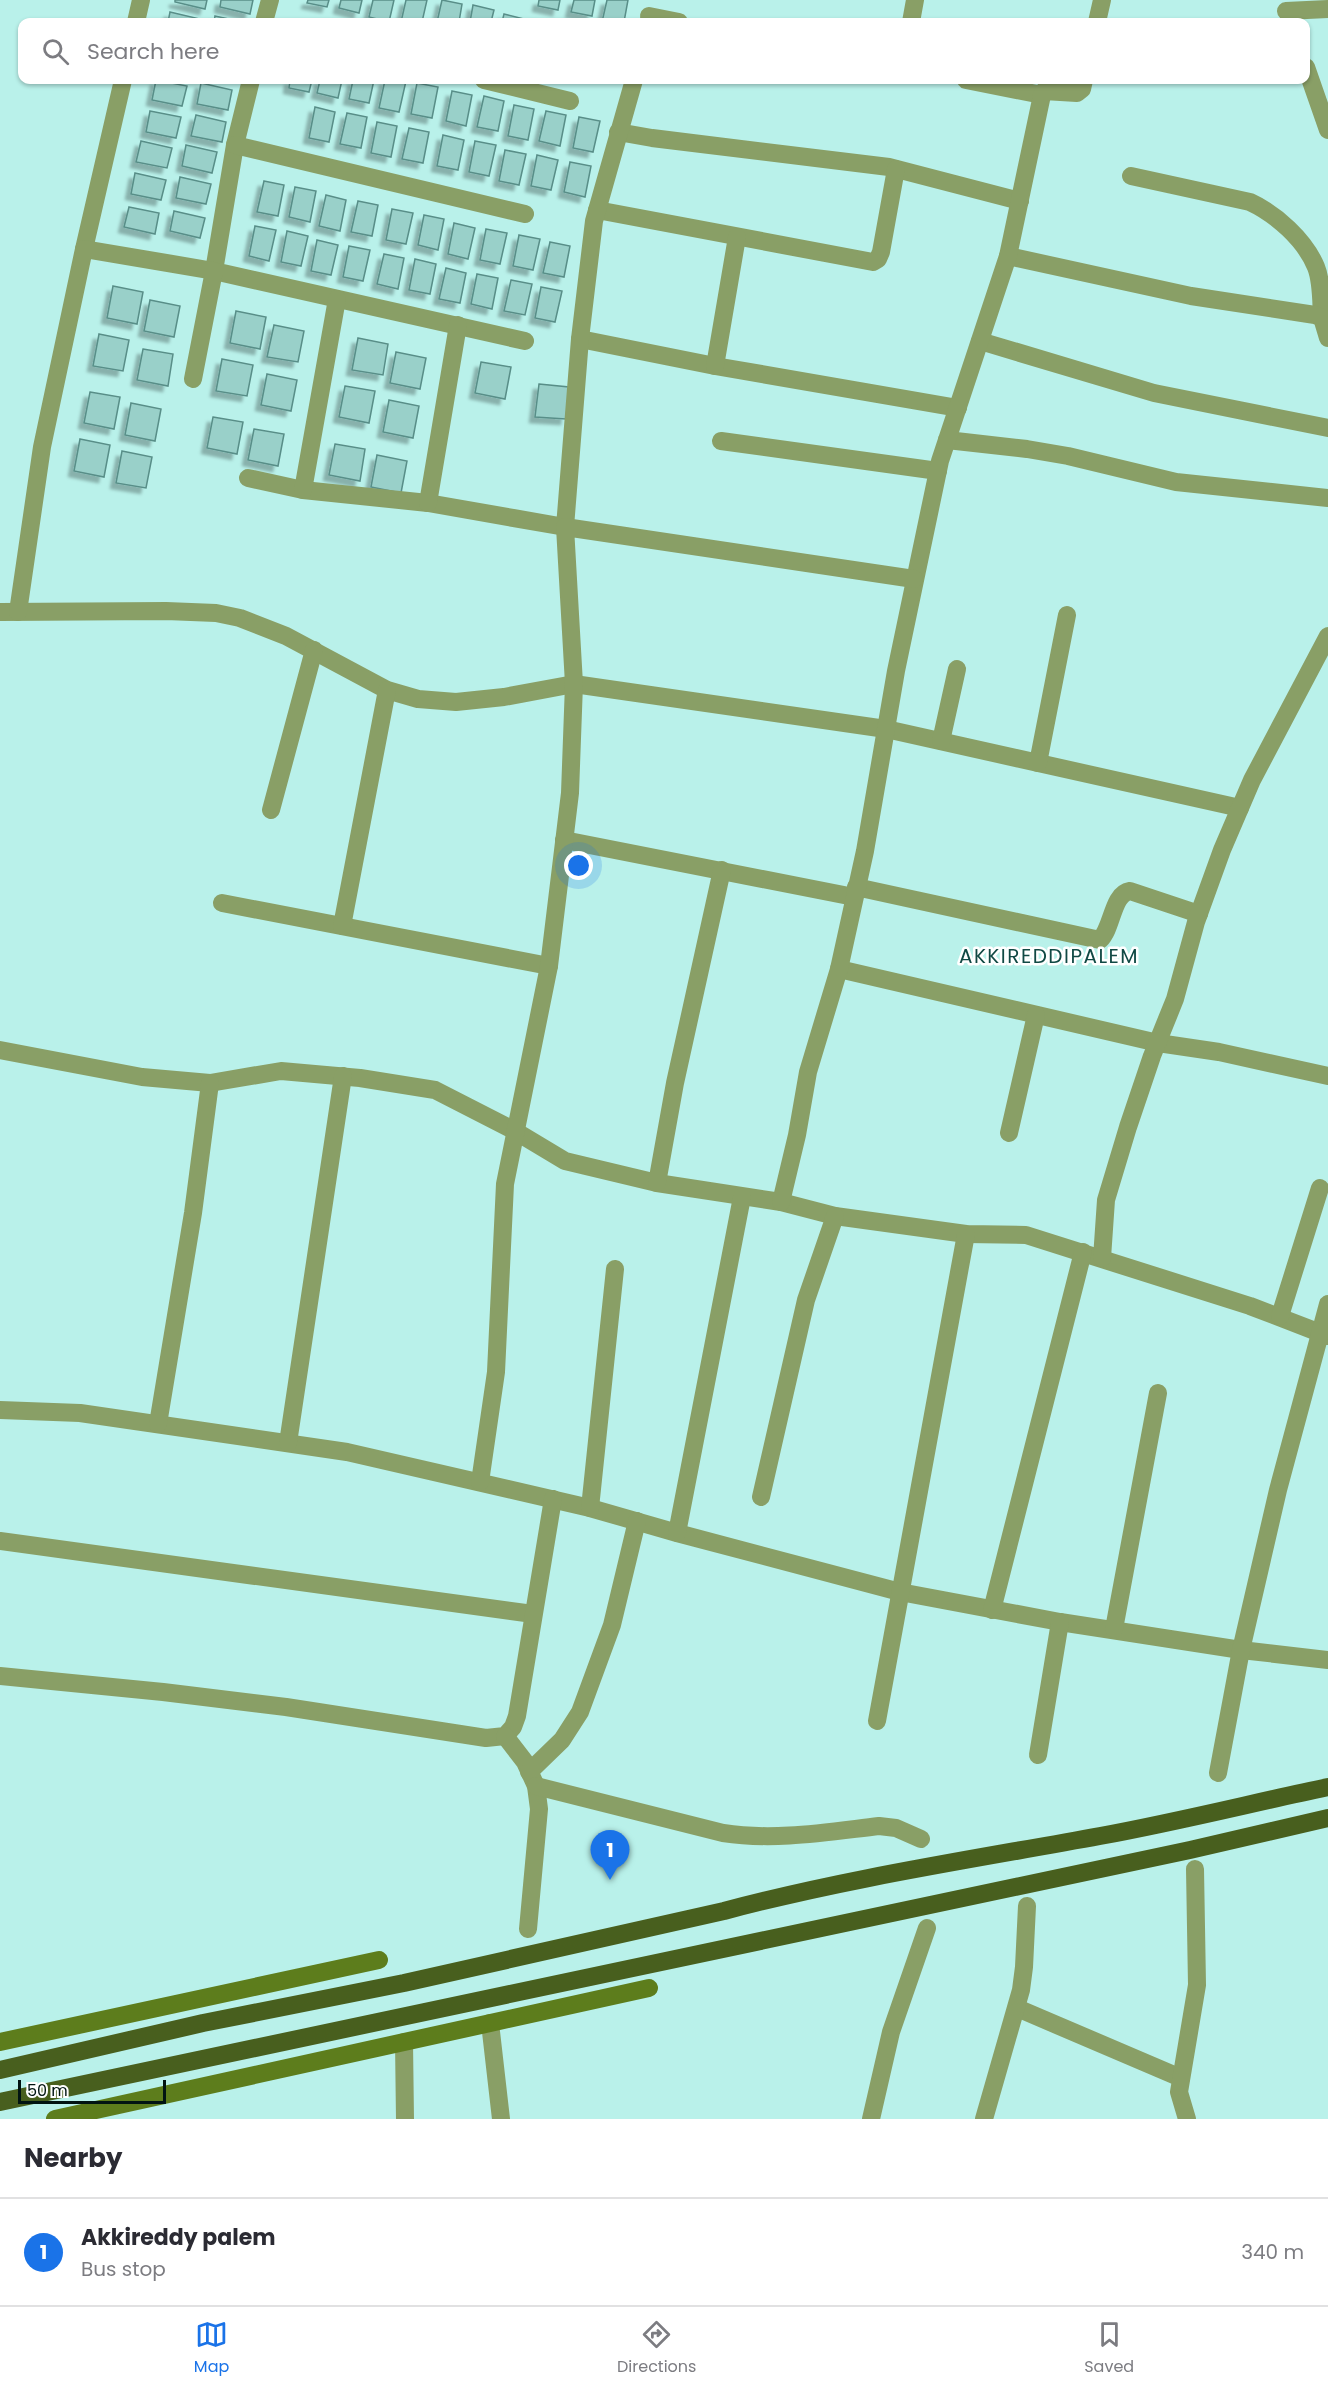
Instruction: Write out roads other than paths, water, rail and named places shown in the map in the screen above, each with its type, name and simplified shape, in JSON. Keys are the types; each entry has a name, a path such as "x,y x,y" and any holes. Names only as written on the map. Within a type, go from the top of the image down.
{"main road":[{"path":"0,2070 203,2023 404,1983 776,1898 963,1860 1104,1836 1328,1787"},
{"path":"0,2102 1190,1850 1328,1818"}],"street":[{"path":"137,18 141,0"},
{"path":"265,18 270,0"},
{"path":"912,18 915,0"},
{"path":"1098,18 1101,0"},
{"path":"1286,11 1328,9"},
{"path":"649,13 666,18"},
{"path":"1310,81 1328,130"},
{"path":"122,84 84,249 9,612 106,613 166,610 216,613 240,618 314,650 387,690 418,699 456,702 504,697 574,684 886,729 1240,808"},
{"path":"193,379 235,145 250,84"},
{"path":"500,84 570,101"},
{"path":"480,1482 496,1372 501,1302 503,1203 515,1131 549,966 570,793 574,684 565,527 580,339 597,210 633,84"},
{"path":"986,84 1042,95"},
{"path":"781,1203 797,1135 808,1072 839,969 914,579 938,471 1008,256 1042,95 1044,91 1077,93 1082,89 1083,84"},
{"path":"618,132 896,169 1020,201"},
{"path":"235,145 525,214"},
{"path":"597,210 873,262 878,259 881,252 896,169"},
{"path":"1131,176 1250,202 1264,208 1305,248 1316,267 1322,318 1328,338"},
{"path":"715,366 737,237"},
{"path":"84,249 214,271 525,340"},
{"path":"1008,256 1191,297 1315,315 1322,318"},
{"path":"303,490 337,299"},
{"path":"428,503 458,325"},
{"path":"580,339 715,366 958,408"},
{"path":"980,341 1154,393 1328,428"},
{"path":"947,440 1068,456 1176,482 1328,498"},
{"path":"721,441 938,471"},
{"path":"248,478 303,490 428,503 565,527 914,579"},
{"path":"1038,763 1067,615"},
{"path":"1102,1258 1106,1200 1131,1117 1175,999 1199,914 1222,850 1252,780 1328,636"},
{"path":"271,810 314,650"},
{"path":"941,741 957,669"},
{"path":"342,926 387,690"},
{"path":"564,840 855,892 1100,940 1106,934 1119,897 1124,892 1130,891 1199,914"},
{"path":"657,1183 675,1083 722,870"},
{"path":"222,903 549,966"},
{"path":"839,969 1158,1043 1219,1052 1328,1076"},
{"path":"1009,1132 1036,1015"},
{"path":"0,1050 142,1077 210,1083 281,1071 343,1076 435,1090 515,1131 565,1161 657,1183 781,1203 835,1216 966,1234 1026,1235 1280,1316 1324,1333"},
{"path":"288,1443 343,1076"},
{"path":"158,1424 192,1213 210,1083"},
{"path":"1280,1316 1320,1188"},
{"path":"676,1533 742,1197"},
{"path":"761,1497 806,1300 835,1216"},
{"path":"877,1721 966,1234"},
{"path":"992,1610 1083,1252"},
{"path":"590,1508 615,1269"},
{"path":"1218,1773 1241,1650 1294,1426 1324,1333 1328,1304"},
{"path":"1114,1629 1158,1393"},
{"path":"0,1410 80,1413 347,1452 590,1508 900,1592 1060,1622 1241,1650 1328,1660"},
{"path":"0,1676 286,1707 486,1738 505,1736 513,1727 517,1716 553,1499"},
{"path":"532,1779 580,1712 612,1626 638,1521"},
{"path":"0,1541 533,1614"},
{"path":"1038,1755 1060,1622"},
{"path":"505,1736 525,1762 532,1779 539,1809 528,1929"},
{"path":"532,1779 723,1833 772,1838 879,1826 896,1828 921,1839"},
{"path":"1186,2119 1179,2092 1197,1985 1195,1869"},
{"path":"984,2119 1017,2008 1024,1967 1027,1906"},
{"path":"871,2119 891,2032 927,1928"},
{"path":"0,2042 379,1960"},
{"path":"59,2119 649,1988"},
{"path":"1017,2008 1181,2078"},
{"path":"489,2023 501,2119"},
{"path":"404,2042 405,2119"}],"place":[{"name":"Akkireddy palem","path":"610,1880"}],"district":[{"name":"AKKIREDDIPALEM","path":"1049,956"}]}
